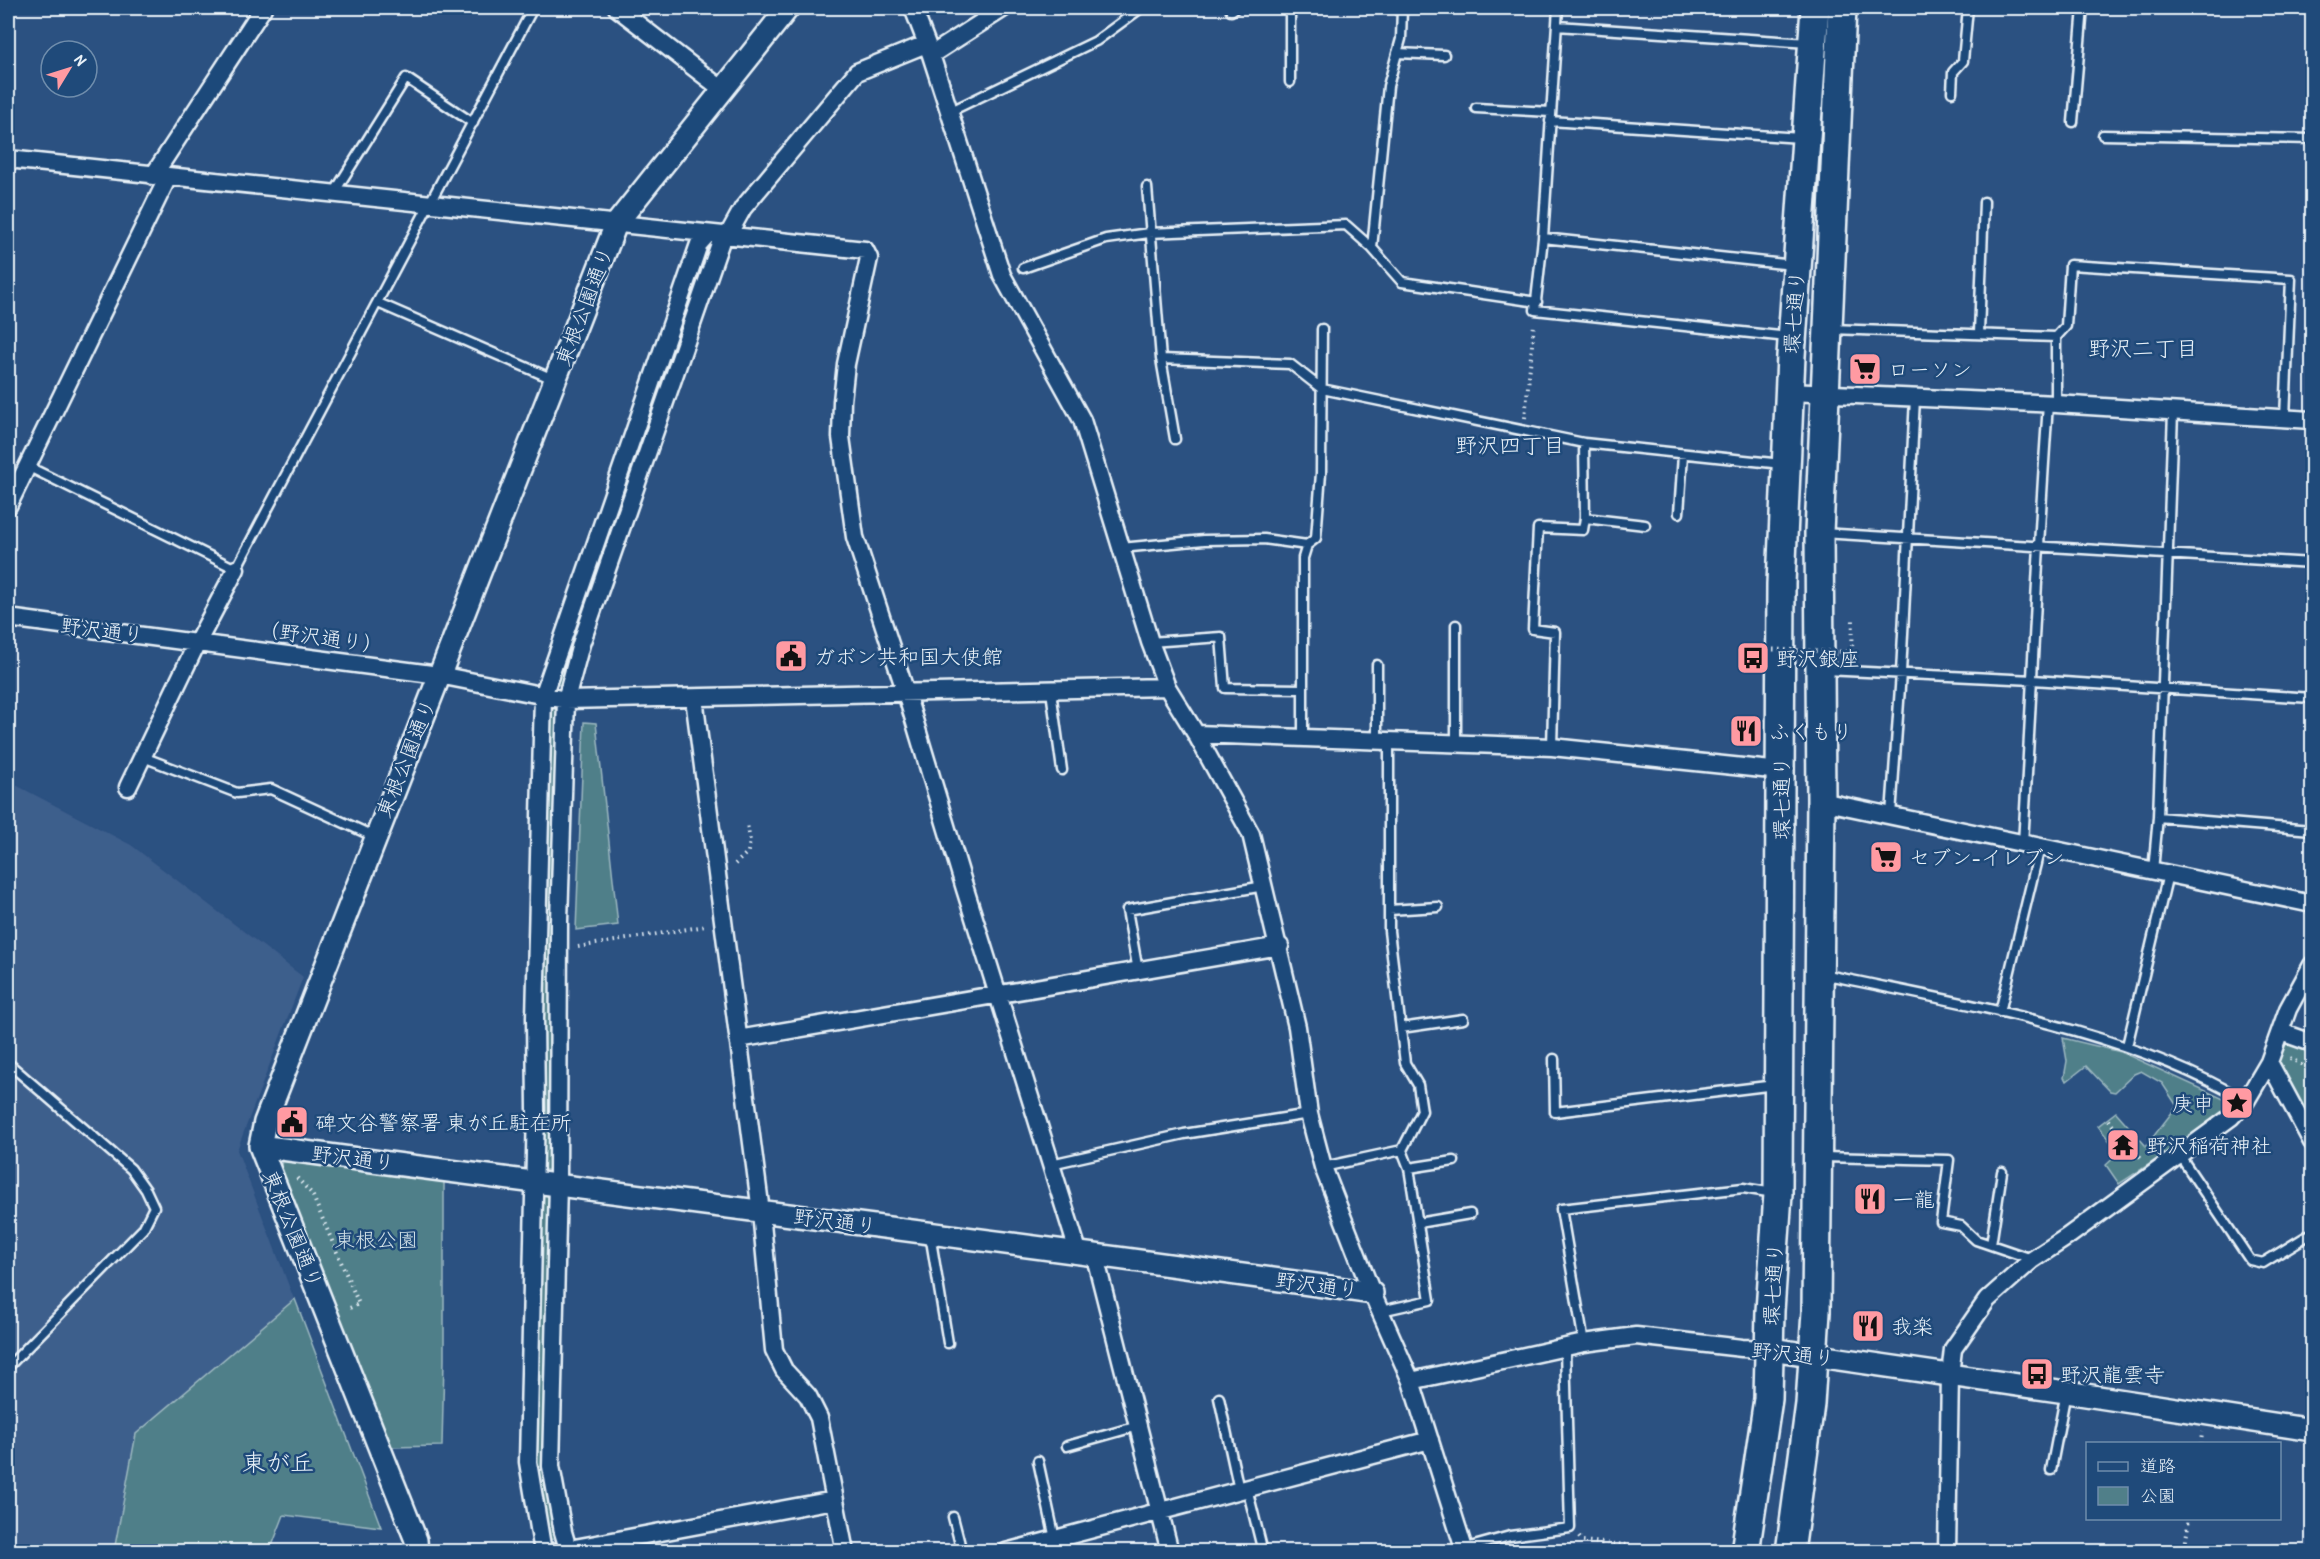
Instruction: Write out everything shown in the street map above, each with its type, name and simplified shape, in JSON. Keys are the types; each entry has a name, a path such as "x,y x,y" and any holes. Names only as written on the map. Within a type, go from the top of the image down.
{"main road":[{"name":"環七通り","path":"1745,1551 1768,1399 1770,1311 1778,1194 1781,584 1792,338 1815,8"},
{"name":"環七通り","path":"1790,1551 1809,1404 1816,1312 1821,801 1819,533 1842,8"}],"street":[{"path":"8,506 160,176 263,8"},
{"path":"617,8 723,90"},
{"name":"東根公園通り","path":"417,1551 416,1540 260,1146 265,1122 616,224 788,8"},
{"path":"913,8 929,50 1002,275 1082,420 1150,642 1167,687 1197,734 1251,834 1280,946 1297,1027 1309,1114 1323,1167 1377,1302"},
{"path":"834,1500 564,1551 551,1466 558,1184 559,950 566,700 581,644 720,235 857,72 929,50 1004,8"},
{"path":"8,159 865,250 869,258 846,364 841,437 855,537 906,693 1051,1164 1086,1252 1138,1426 1170,1551"},
{"path":"543,1551 528,1462 543,696 699,244 720,235"},
{"path":"1789,392 2313,420"},
{"path":"128,787 197,643 236,569"},
{"name":"野沢通り","path":"8,618 197,643"},
{"name":"（野沢通り）","path":"197,643 439,675 566,700 1167,687"},
{"path":"694,698 761,1212 774,1350 784,1370 808,1396 819,1418 845,1551"},
{"path":"1197,734 1552,747 1781,771"},
{"path":"1821,801 2313,904"},
{"path":"738,1039 1280,946"},
{"path":"1947,1551 1950,1375 1953,1348 1987,1300 2032,1260 2067,1238 2231,1118 2246,1101 2269,1062 2288,1009 2313,965"},
{"path":"2281,1032 2313,1043"},
{"path":"2269,1062 2313,1142"},
{"name":"野沢通り","path":"260,1146 1086,1252 1377,1302 1411,1381 1584,1343 1636,1336 1770,1349 2313,1430"},
{"path":"1411,1381 1431,1440 1460,1550"},
{"path":"1006,1551 1431,1440"}],"lane":[{"path":"27,466 236,569 533,8"},
{"path":"948,112 1096,41 1141,8"},
{"path":"1290,8 1290,82"},
{"path":"1372,248 1388,86 1401,39 1402,8"},
{"path":"1536,306 1543,238 1558,8"},
{"path":"1952,92 1953,72 1963,61 1968,8"},
{"path":"2073,122 2083,8"},
{"path":"1557,26 1813,44"},
{"path":"1397,53 1444,56"},
{"path":"334,193 406,78 473,123"},
{"path":"1476,108 1551,117 1806,138"},
{"path":"2103,135 2313,139"},
{"path":"1147,187 1161,358 1175,439"},
{"path":"1979,333 1984,202"},
{"path":"1023,268 1107,239 1149,233 1346,225 1372,248 1402,282 1536,306 1792,338"},
{"path":"1543,238 1797,266"},
{"path":"2023,843 2033,680 2037,545 2052,405 2056,337 2066,326 2070,265 2291,279 2285,418"},
{"path":"378,303 555,380"},
{"path":"1303,739 1303,558 1307,545 1316,537 1322,473 1322,329"},
{"path":"1828,329 2056,337"},
{"path":"1161,358 1290,364 1322,389 1584,443 1785,465"},
{"path":"1891,816 1909,537 1915,398"},
{"path":"2127,1046 2160,872 2158,818 2173,413"},
{"path":"1552,747 1555,632 1533,629 1538,528 1583,530 1585,518 1584,443"},
{"path":"1679,513 1683,455"},
{"path":"1585,518 1645,525"},
{"path":"1819,533 2167,552 2313,563"},
{"path":"1121,548 1204,540 1264,539 1307,545"},
{"path":"1456,625 1456,743"},
{"path":"1150,642 1221,637 1226,688 1303,689"},
{"path":"1377,665 1383,741 1389,931 1405,1063 1418,1085 1422,1111 1402,1149 1409,1168 1430,1300 1377,1302"},
{"path":"1821,670 2033,680 2313,698"},
{"path":"1051,691 1062,771"},
{"path":"143,757 237,793 271,789 375,837"},
{"path":"2158,818 2313,830"},
{"path":"2000,1012 2040,847"},
{"path":"1138,970 1127,910 1264,886"},
{"path":"1389,910 1438,907"},
{"path":"1820,973 2000,1012 2127,1046 2224,1088 2246,1101"},
{"path":"1401,1028 1463,1019"},
{"path":"1554,1059 1555,1112 1779,1084"},
{"path":"8,1063 131,1168 154,1207 143,1229 8,1367"},
{"path":"1051,1164 1184,1134 1309,1114"},
{"path":"1323,1167 1402,1149"},
{"path":"2180,1156 2250,1260 2263,1263 2313,1233"},
{"path":"1819,1157 1949,1160 1941,1222 1961,1226 1976,1240 2032,1260"},
{"path":"1409,1168 1454,1161"},
{"path":"1991,1245 2002,1172"},
{"path":"1584,1343 1561,1209 1743,1188 1778,1194"},
{"path":"1418,1223 1470,1214"},
{"path":"930,1233 948,1343"},
{"path":"1460,1550 1510,1536 1569,1528 1565,1349"},
{"path":"2052,1470 2066,1392"},
{"path":"1219,1398 1243,1489 1263,1551"},
{"path":"1067,1446 1138,1426"},
{"path":"1038,1461 1055,1539"},
{"path":"953,1517 962,1551"}],"path":[{"path":"1524,430 1536,306"},
{"path":"1755,649 1852,652 1853,619"},
{"path":"729,865 739,862 748,852 750,841 747,824"},
{"path":"559,950 723,924"},
{"path":"2289,1058 2313,1071"},
{"path":"2108,1120 2156,1174"},
{"path":"296,1177 312,1194 359,1304 342,1311"},
{"path":"2185,1547 2189,1520"},
{"path":"1569,1528 1582,1541 1627,1545 1631,1551"}],"shaded area":[{"path":"8,781 131,845 303,977 237,1150 381,1527 284,1515 270,1551 8,1551"}],"green space":[{"path":"712,247 564,686 555,684 702,249"},
{"path":"551,709 560,710 552,1170 541,1170 541,1039"},
{"path":"584,722 596,723 618,925 576,930"},
{"path":"2063,1038 2121,1052 2228,1101 2229,1107 2214,1122 2119,1184 2106,1165 2119,1153 2098,1126 2116,1112 2146,1146 2177,1106 2162,1083 2141,1071 2134,1074 2115,1092 2110,1091 2086,1066 2067,1081 2064,1078 2067,1061"},
{"path":"2285,1038 2312,1047 2312,1130 2277,1064"},
{"name":"東根公園","path":"283,1160 444,1178 442,1446 388,1447 277,1173"},
{"path":"542,1195 552,1195 560,1538 548,1540 534,1471"},
{"path":"295,1299 381,1527 284,1515 270,1551 114,1551 136,1434"}],"place":[{"name":"ローソン","path":"1865,369"},
{"name":"ガボン共和国大使館","path":"791,656"},
{"name":"野沢銀座","path":"1753,658"},
{"name":"ふくもり","path":"1746,731"},
{"name":"セブン-イレブン","path":"1886,857"},
{"name":"庚申","path":"2237,1103"},
{"name":"碑文谷警察署 東が丘駐在所","path":"292,1122"},
{"name":"野沢稲荷神社","path":"2123,1145"},
{"name":"一龍","path":"1870,1199"},
{"name":"我楽","path":"1868,1326"},
{"name":"野沢龍雲寺","path":"2037,1374"}],"district":[{"name":"野沢二丁目","path":"2143,348"},
{"name":"野沢四丁目","path":"1510,445"},
{"name":"東が丘","path":"278,1462"}]}
